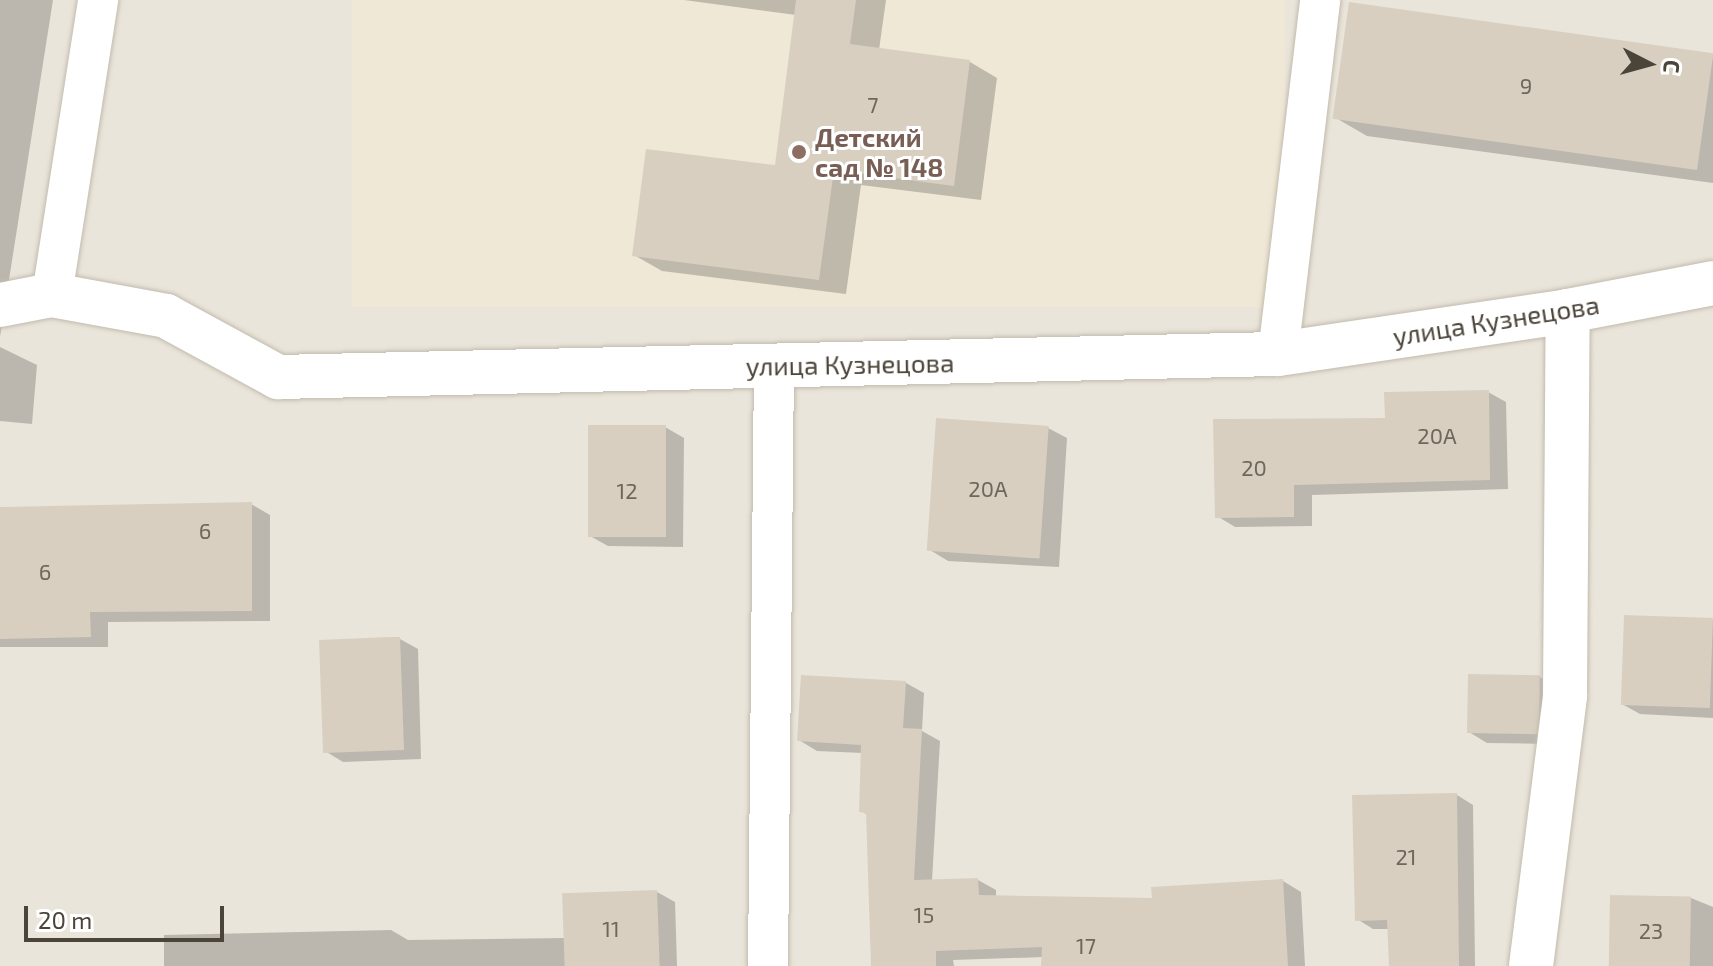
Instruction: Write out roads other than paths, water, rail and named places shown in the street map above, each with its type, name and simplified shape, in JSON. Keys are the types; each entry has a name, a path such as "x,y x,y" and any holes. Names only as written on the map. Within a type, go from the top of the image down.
{"street":[{"name":"улица Кузнецова","path":"0,305 52,295 166,316 278,377 1278,354 1568,311 1713,283"},
{"path":"1531,966 1565,696 1568,311"}],"lane":[{"path":"52,295 98,0"},
{"path":"1278,354 1320,0"},
{"path":"768,966 774,366"}],"place":[{"name":"Детский сад № 148","path":"799,152"}]}
